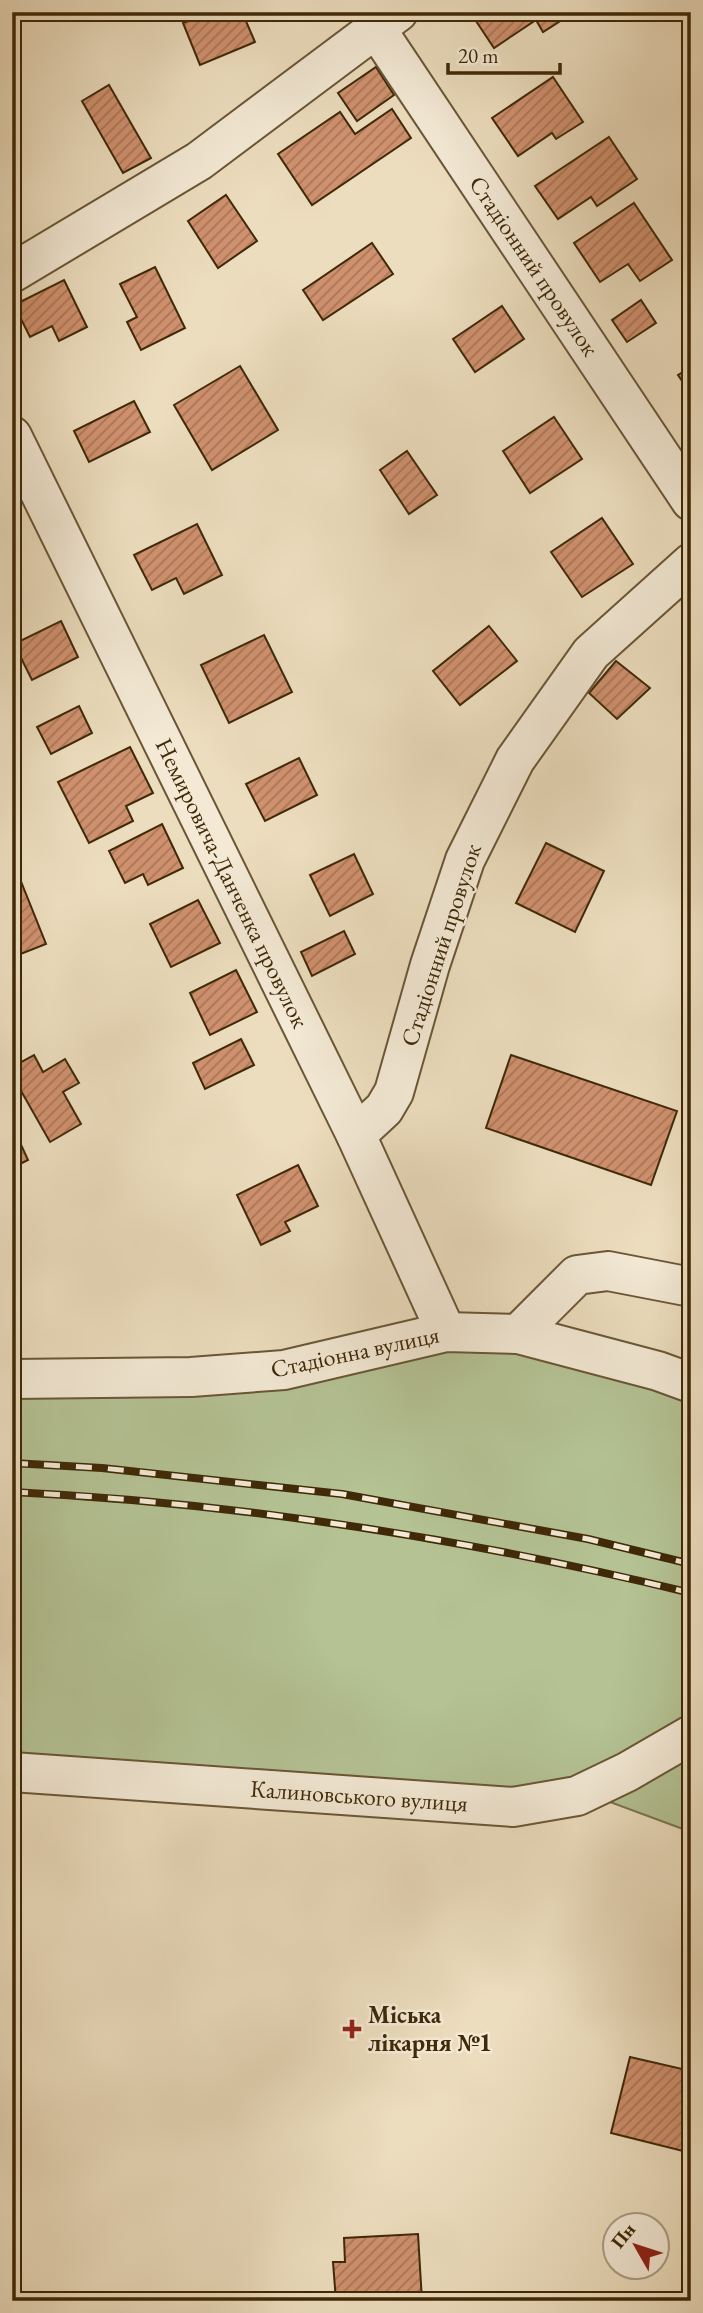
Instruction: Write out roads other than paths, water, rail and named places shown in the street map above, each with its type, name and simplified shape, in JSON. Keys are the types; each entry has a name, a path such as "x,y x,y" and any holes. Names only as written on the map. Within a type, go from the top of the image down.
{"street":[{"path":"12,273 199,161 388,21"},
{"name":"Стадіонний провулок","path":"388,21 691,501"},
{"name":"Немировича-Данченка провулок","path":"12,436 356,1135 446,1332"},
{"name":"Стадіонний провулок","path":"356,1135 384,1109 394,1092 430,965 465,860 514,760 591,653 691,563"},
{"path":"518,1334 577,1275 608,1271 691,1287"},
{"name":"Стадіонна вулиця","path":"12,1379 191,1377 284,1370 446,1332 518,1334 658,1371 691,1383"},
{"name":"Калиновського вулиця","path":"12,1772 513,1807 578,1796 627,1772 691,1735"}],"railway":[{"path":"12,1463 102,1468 342,1494 588,1539 691,1564"},
{"path":"12,1492 183,1505 354,1526 523,1556 691,1593"}],"place":[{"name":"Міська лікарня №1","path":"352,2029"}]}
